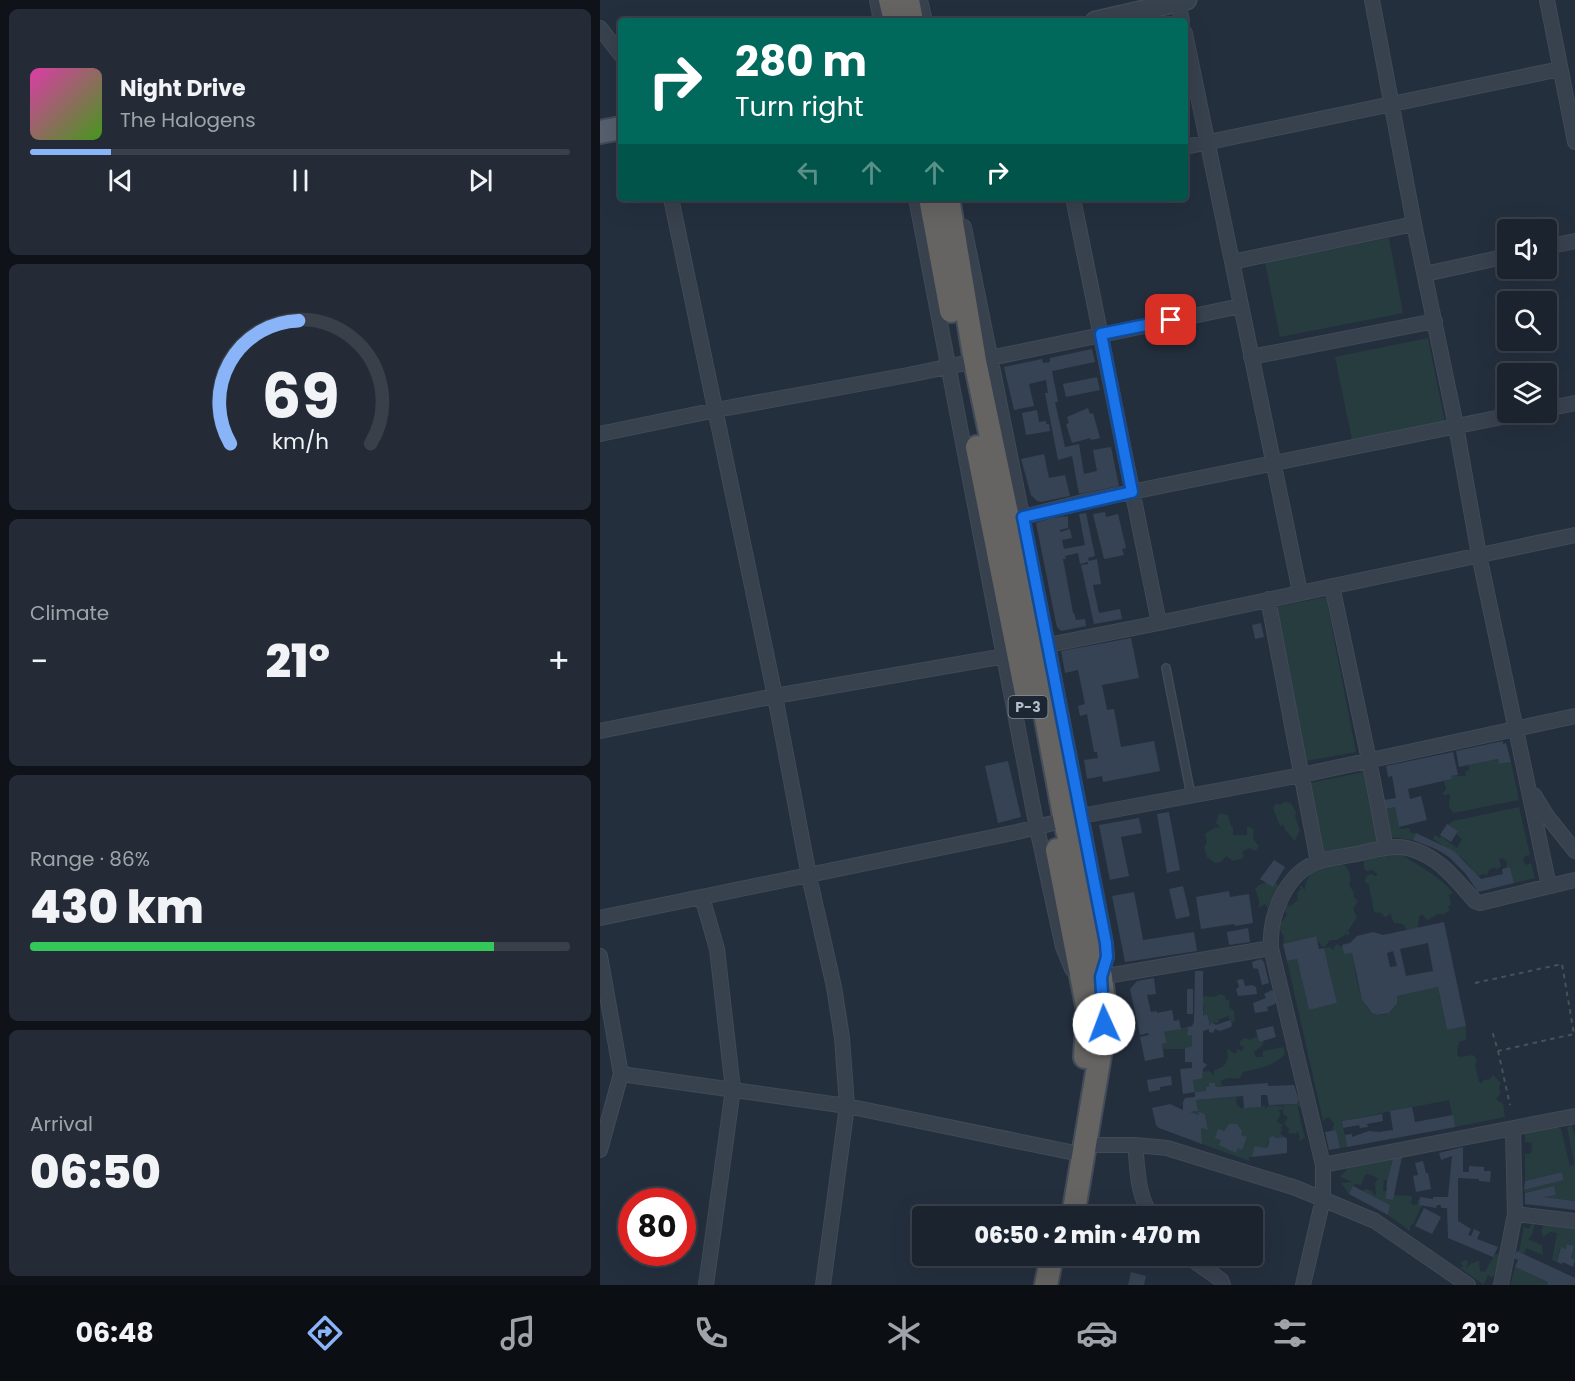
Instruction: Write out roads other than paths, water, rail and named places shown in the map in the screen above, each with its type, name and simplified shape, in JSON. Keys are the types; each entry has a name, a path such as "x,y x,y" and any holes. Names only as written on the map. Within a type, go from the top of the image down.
{"highway":[{"path":"890,0 894,18"},
{"path":"908,0 911,18"},
{"name":"P-3","path":"947,201 968,362 1059,822 1088,1011 1088,1040 1074,1206"},
{"name":"P-3","path":"1059,822 1101,977 1105,1011 1100,1068 1062,1206"},
{"path":"1046,1285 1050,1266"},
{"path":"1061,1285 1064,1266"}],"main road":[{"path":"600,132 618,129"}],"street":[{"path":"877,0 880,18"},
{"path":"920,0 924,18"},
{"path":"1372,0 1414,224 1456,426 1479,555 1549,886"},
{"path":"1547,0 1574,136"},
{"path":"1108,18 1182,1 1182,18"},
{"path":"600,27 618,51"},
{"path":"1188,47 1300,592"},
{"path":"1188,146 1560,69"},
{"path":"672,201 775,696 808,876 834,987 842,1038 847,1106 823,1285"},
{"path":"917,201 968,362 1023,517 1008,560 1048,645 1059,822"},
{"path":"1074,201 1159,623"},
{"path":"1232,262 1414,224"},
{"path":"1557,245 1575,241"},
{"path":"1425,274 1497,258"},
{"path":"600,434 1240,306"},
{"path":"1251,357 1435,321"},
{"path":"968,362 1008,560 1005,656 1059,822"},
{"path":"1557,407 1575,403"},
{"path":"1023,517 1132,492 1497,418"},
{"path":"1048,645 1575,535"},
{"path":"1332,586 1386,848"},
{"path":"1268,599 1318,862"},
{"path":"600,731 775,696 1005,656"},
{"path":"600,918 1191,795 1302,775 1575,716"},
{"path":"1528,784 1547,816 1575,851"},
{"path":"1303,1285 1323,1199 1323,1165 1271,948 1272,922 1284,892 1298,875 1318,862 1386,848 1406,848 1441,864 1452,873 1475,901 1480,903 1575,880"},
{"path":"702,897 717,949 733,1089 706,1285"},
{"path":"1101,977 1271,948"},
{"path":"600,956 621,1074 600,1150"},
{"path":"621,1074 847,1106 1077,1148 1135,1145 1167,1148 1296,1188 1376,1221 1468,1285"},
{"path":"1323,1165 1575,1116"},
{"path":"1501,1285 1515,1214 1514,1128"},
{"path":"1135,1145 1140,1189 1145,1206"},
{"path":"1515,1214 1575,1221"},
{"path":"1201,1266 1221,1280 1223,1285"}],"lane":[{"path":"1166,668 1191,795"}]}
